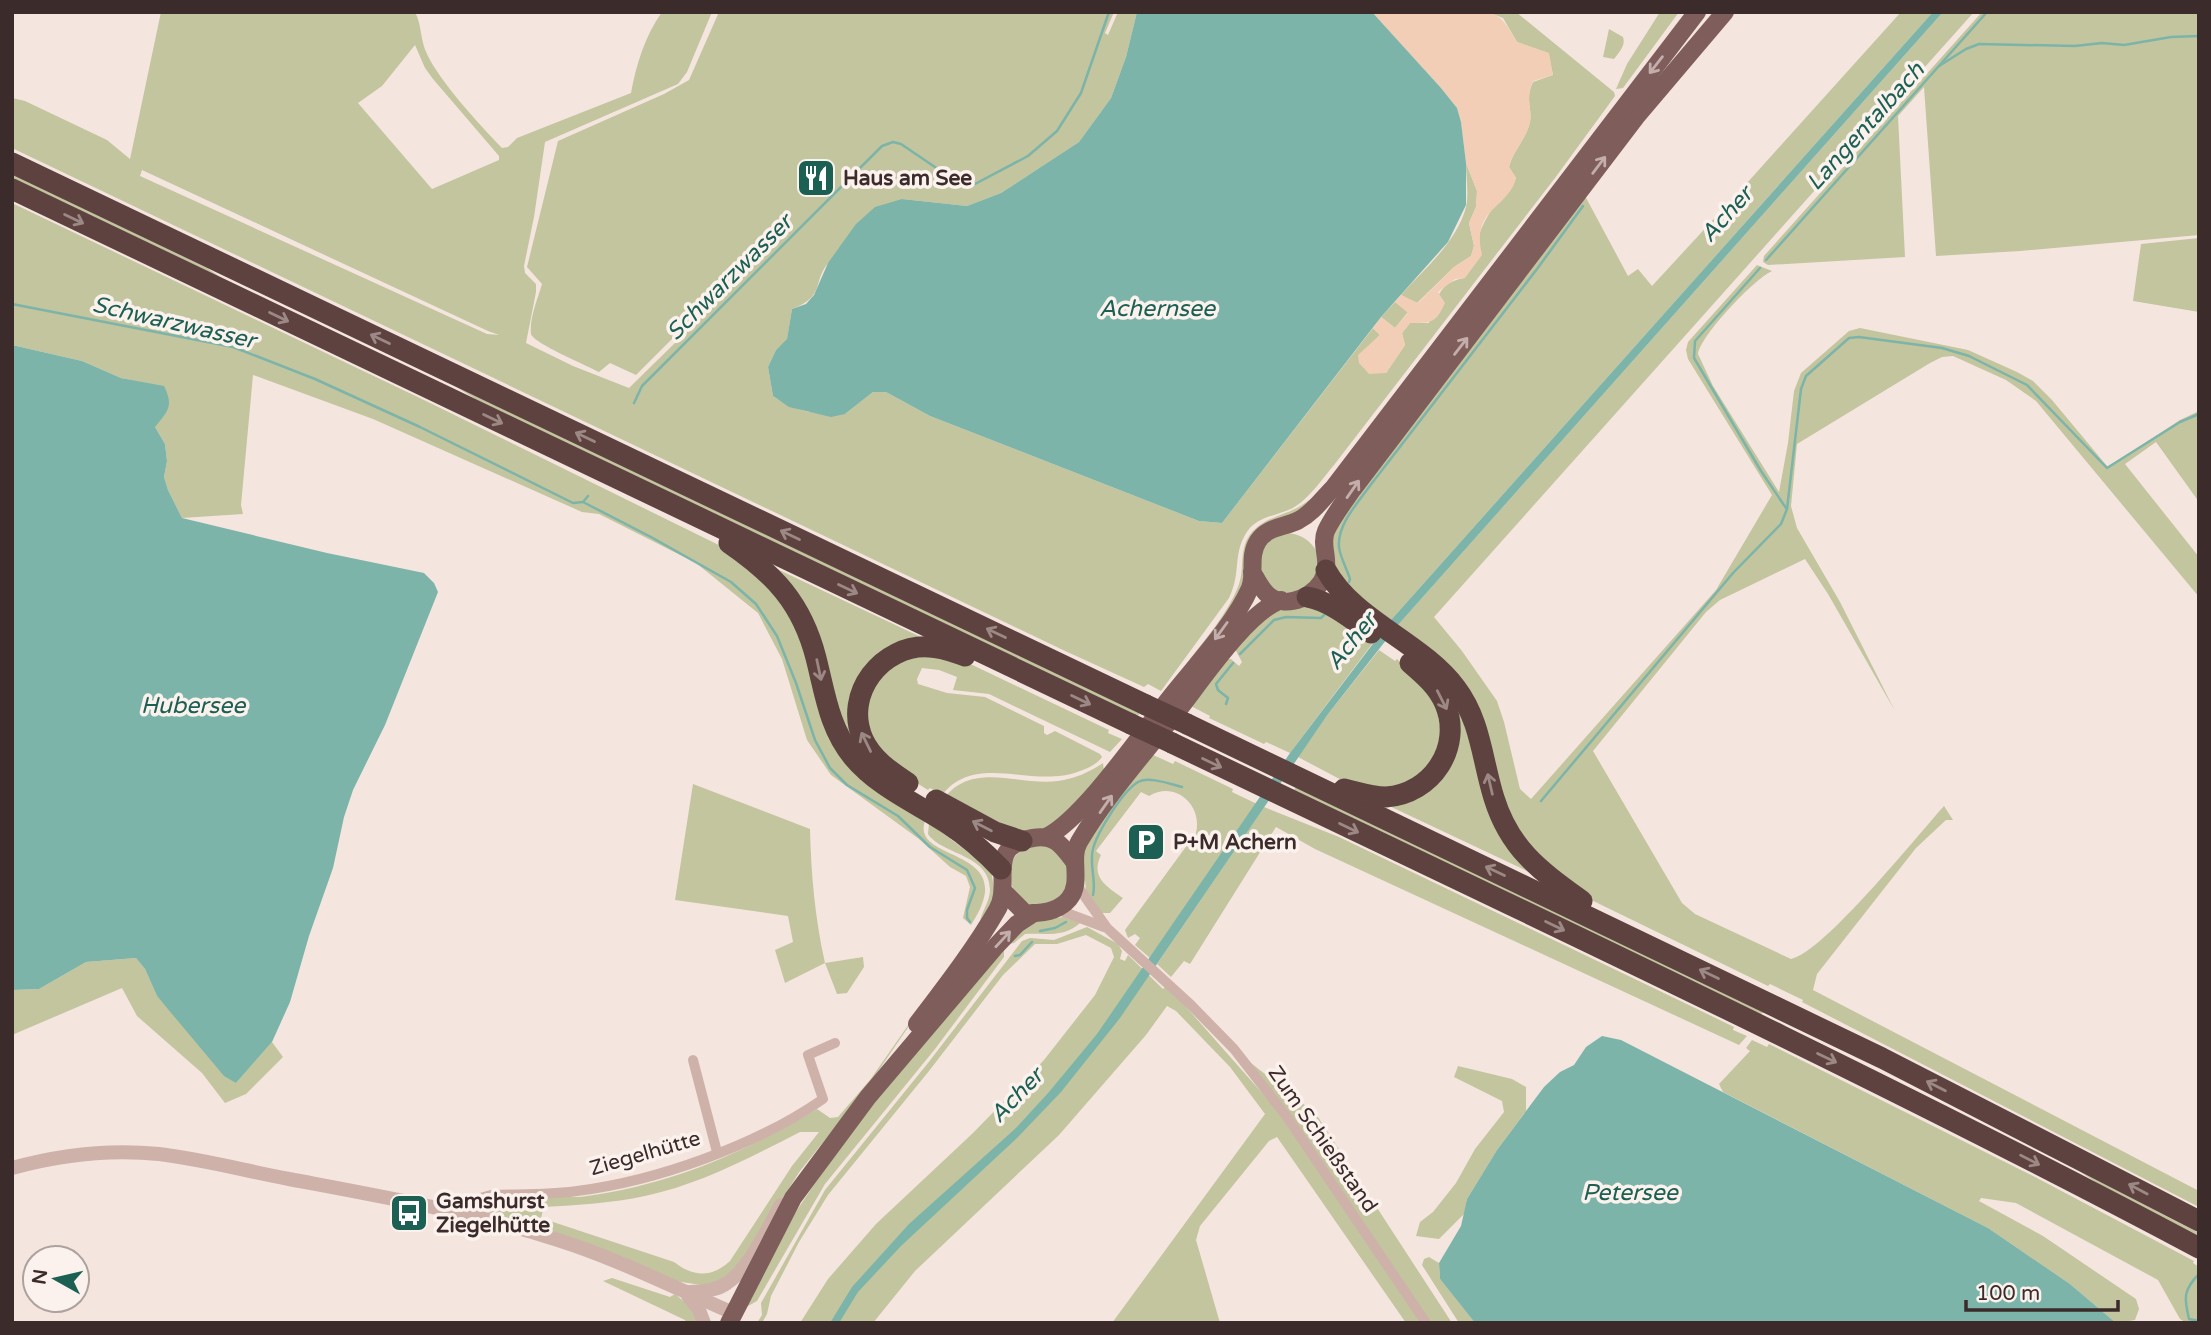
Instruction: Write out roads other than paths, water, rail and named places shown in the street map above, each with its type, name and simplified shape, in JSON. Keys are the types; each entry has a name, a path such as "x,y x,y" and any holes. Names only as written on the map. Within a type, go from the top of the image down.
{"highway":[{"path":"12,163 1623,932 1943,1089 2199,1222"},
{"path":"12,189 1848,1068 2199,1248"},
{"path":"676,507 747,556 782,587 808,631 829,713 841,739 871,774 936,808 1022,841"},
{"path":"1326,560 1346,594 1371,624 1399,647 1448,678 1467,704 1478,730 1497,808 1517,846 1534,866 1623,932"},
{"path":"1307,597 1371,624"},
{"path":"1001,869 936,808 872,754 864,741 858,722 859,700 863,687 875,669 895,654 909,649 929,647 1031,676"},
{"path":"1299,777 1386,797 1415,789 1438,769 1446,755 1450,739 1446,706 1434,685 1399,647"}],"main road":[{"path":"1046,837 1063,825 1089,799 1212,645 1250,588 1252,556 1258,541 1270,530 1304,517 1334,487 1697,12"},
{"path":"1252,572 1266,593 1281,600 1307,597 1319,587 1326,560 1325,532 1369,467 1636,117 1725,12"},
{"path":"1286,525 1309,534 1326,560"},
{"path":"731,1318 793,1198 868,1097 1017,924 1034,914 1056,909 1070,897 1076,884 1075,863 1079,842 1116,788 1229,647 1262,612 1281,600"},
{"path":"868,1097 1001,903 1001,869 1009,851 1022,841 1046,837 1057,840 1075,863"},
{"path":"1003,891 1021,911 1034,914"}],"street":[{"path":"1076,884 1107,928"},
{"path":"1056,909 1107,928"},
{"name":"Zum Schießstand","path":"1107,928 1171,986 1234,1049 1287,1117 1426,1323"},
{"name":"Ziegelhütte","path":"466,1216 480,1198 491,1195 573,1192 613,1186 675,1168 767,1131 823,1099 808,1055 835,1043"},
{"name":"Ziegelhütte","path":"693,1060 718,1152"},
{"path":"12,1168 39,1160 96,1153 159,1154 351,1191 466,1216 557,1240 611,1259 685,1292 731,1318"},
{"path":"685,1292 708,1291 727,1283 743,1268 784,1200 817,1164"},
{"path":"685,1292 699,1310 704,1323"}],"water":[{"name":"Achernsee","path":"1137,12 1372,12 1441,88 1457,108 1461,122 1466,163 1466,205 1448,242 1381,317 1222,523 1199,521 930,416 886,392 873,392 845,414 831,417 789,407 773,396 768,367 776,350 787,339 792,309 806,304 814,295 828,263 856,224 875,207 902,199 967,206 1001,193 1079,142 1111,98 1126,57"},
{"path":"1933,12 1943,12 1398,625 1328,714 1120,1018 1061,1092 1017,1138 901,1246 858,1292 839,1323 830,1323 852,1287 909,1224 1016,1128 1097,1034 1290,753 1391,620"},
{"name":"Hubersee","path":"12,345 82,361 121,378 164,386 169,404 155,427 165,444 167,461 164,477 182,518 424,573 434,583 438,592 385,725 353,790 333,868 290,1002 272,1042 236,1083 224,1076 157,996 145,969 136,958 86,962 39,989 12,990"},
{"name":"Petersee","path":"1602,1036 1621,1040 1988,1228 2070,1284 2116,1323 1475,1323 1440,1279 1439,1263 1461,1226 1467,1199 1497,1150 1544,1087 1560,1072 1574,1065 1586,1047"}],"waterway":[{"name":"Schwarzwasser","path":"634,403 642,386 882,146 893,142 901,144 957,182 975,184 1028,156 1057,131 1081,93 1109,12"},
{"name":"Langentalbach","path":"1766,260 1987,12"},
{"path":"1939,66 1979,44 2124,45 2171,37 2199,36"},
{"path":"1349,582 1339,547 1341,531 1349,515 1583,206"},
{"name":"Langentalbach","path":"1760,268 1695,341 1694,358 1786,508"},
{"name":"Schwarzwasser","path":"12,304 233,347 315,379 420,427 573,503 583,502 588,496"},
{"path":"1541,801 1733,573 1781,524 1787,509 1801,389 1806,376 1849,338 1942,348 1969,356 2027,385 2107,468 2180,422 2199,414"},
{"path":"583,502 731,582 756,604 777,636 815,740 830,768 847,785 898,816 930,847 967,870 975,888 967,910 970,922"},
{"path":"1240,654 1274,620 1286,617 1321,618 1325,614"},
{"path":"1226,704 1228,698 1218,690 1216,684 1233,663"},
{"path":"1093,895 1093,848 1109,816 1124,795 1143,780 1182,787"},
{"path":"1040,931 1066,922"},
{"path":"1015,956 1020,955 1032,942"},
{"path":"2199,1274 2187,1290 2186,1300 2189,1319 2199,1321"}],"place":[{"name":"Haus am See","path":"816,178"},
{"name":"P+M Achern","path":"1146,842"},
{"name":"Gamshurst Ziegelhütte","path":"409,1213"}],"water label":[{"name":"Acher","path":"1726,214"},
{"name":"Acher","path":"1351,641"},
{"name":"Acher","path":"1016,1095"}]}
